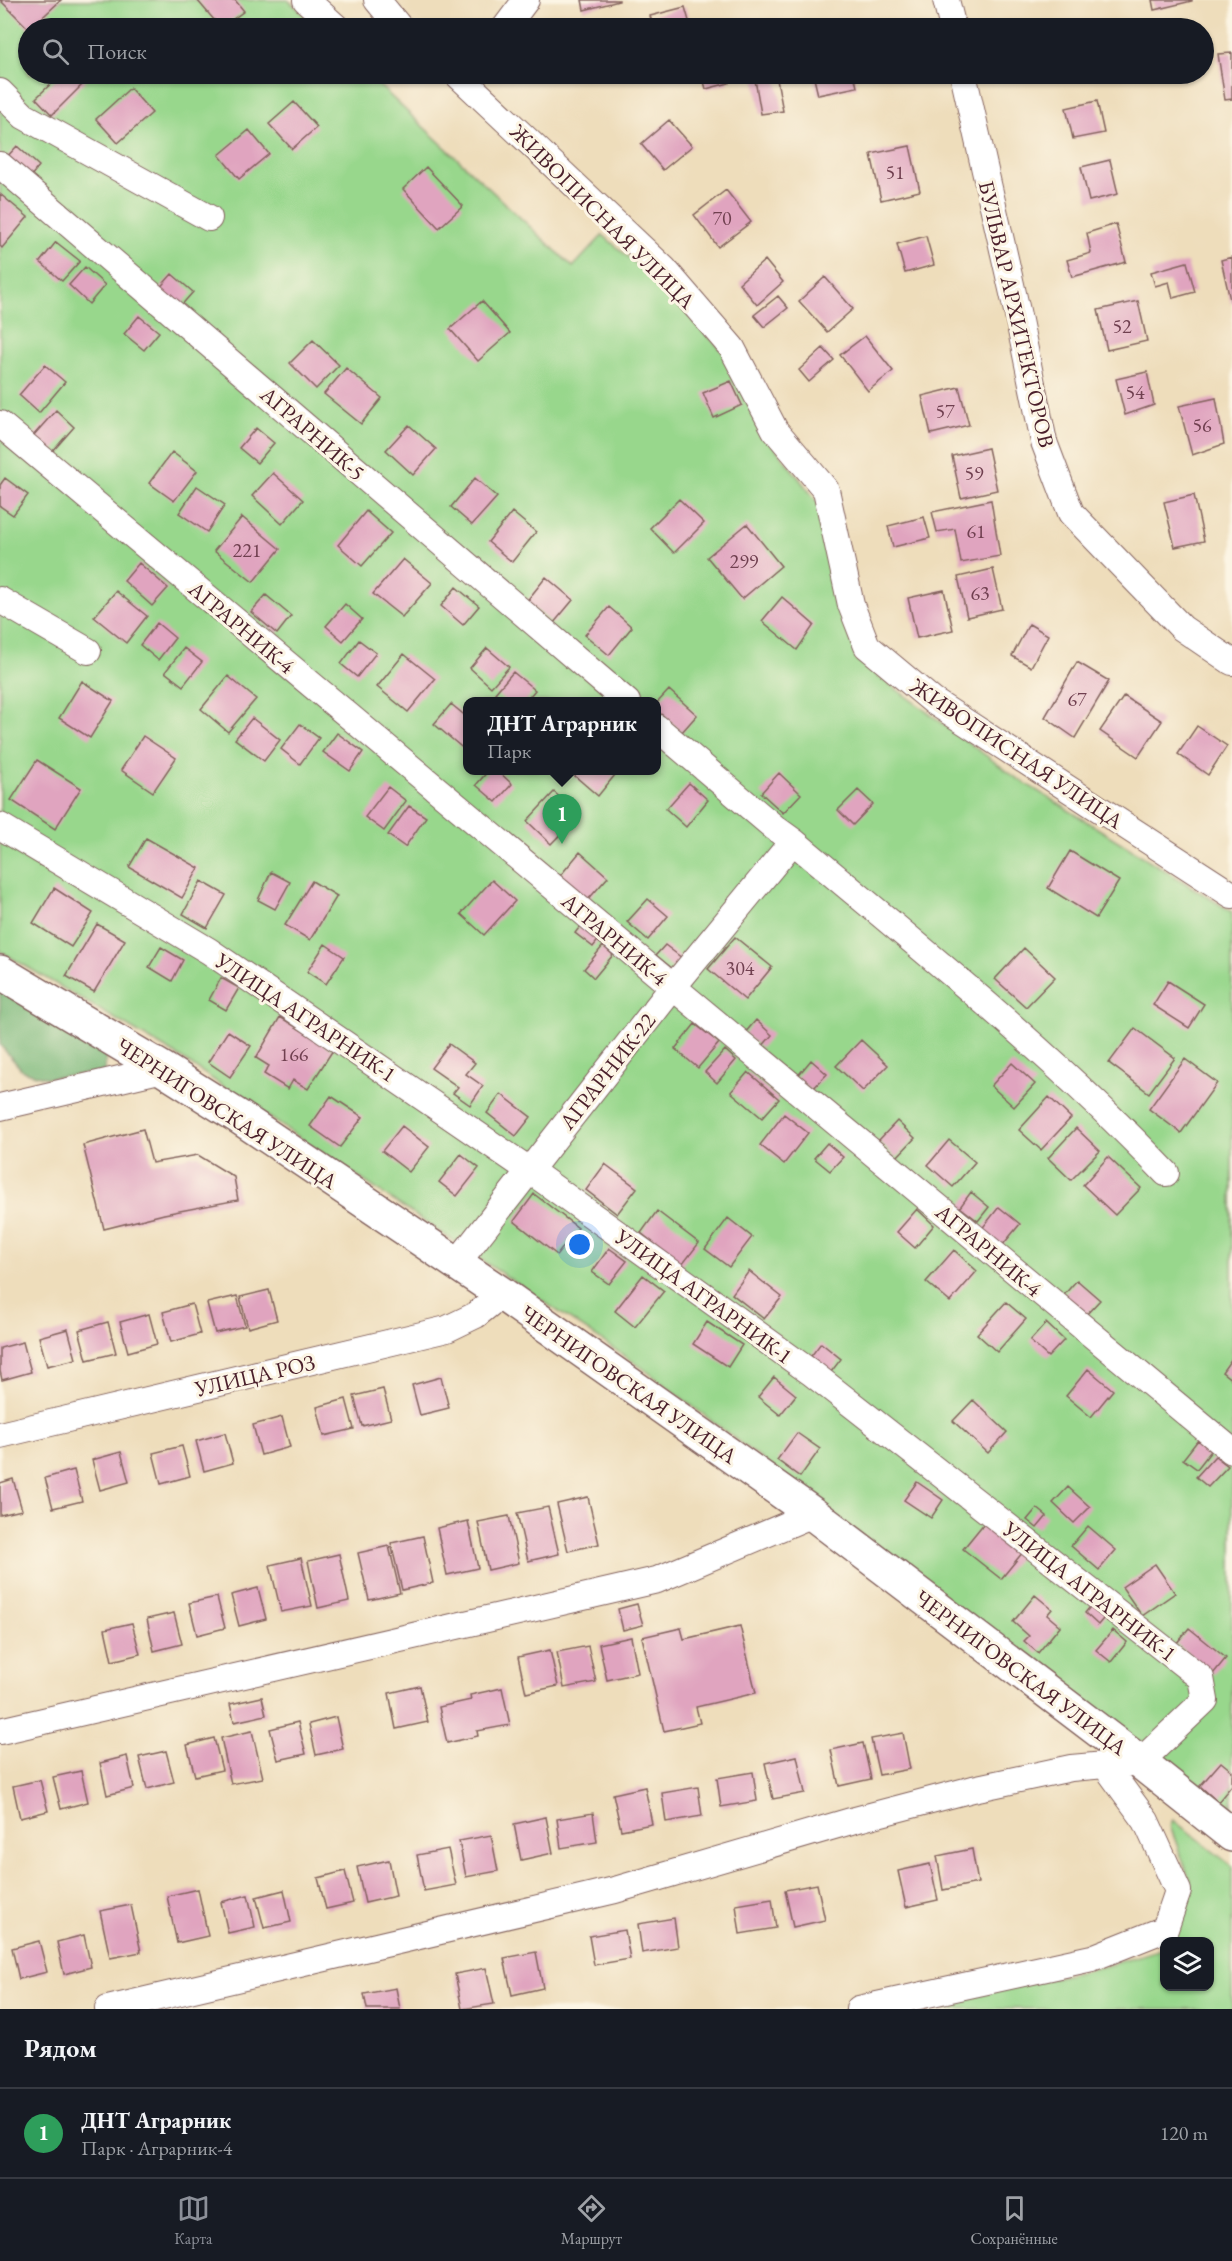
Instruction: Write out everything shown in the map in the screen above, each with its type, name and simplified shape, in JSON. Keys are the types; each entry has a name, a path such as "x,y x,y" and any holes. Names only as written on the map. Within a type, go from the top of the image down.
{"street":[{"path":"306,0 326,18"},
{"path":"377,0 389,18"},
{"path":"512,18 526,0"},
{"path":"946,0 950,18"},
{"name":"ЖИВОПИСНАЯ УЛИЦА","path":"468,84 664,269 732,348 775,430 826,490 851,605 867,646 933,701 1232,896"},
{"name":"БУЛЬВАР АРХИТЕКТОРОВ","path":"965,84 1044,442 1071,513 1182,628 1232,662"},
{"path":"0,92 24,116 209,218"},
{"name":"АГРАРНИК-5","path":"0,165 621,697"},
{"name":"АГРАРНИК-4","path":"0,424 1232,1451"},
{"path":"0,600 88,651"},
{"path":"661,730 775,828 787,847 974,994 1117,1121 1166,1173"},
{"name":"УЛИЦА АГРАРНИК-1","path":"0,826 209,951 529,1170 813,1374 1201,1678 1205,1700 1140,1762"},
{"name":"АГРАРНИК-22","path":"457,1263 673,987 787,847"},
{"name":"ЧЕРНИГОВСКАЯ УЛИЦА","path":"0,972 163,1069 502,1294 813,1514 1232,1834"},
{"path":"0,1107 163,1069"},
{"name":"УЛИЦА РОЗ","path":"0,1435 447,1329 476,1315 502,1294"},
{"path":"0,1731 657,1581 813,1514"},
{"path":"108,2009 615,1890 851,1821 973,1789 1071,1768 1140,1762"},
{"path":"859,2009 1092,1958 1165,1929 1179,1891 1146,1821 1105,1765"}],"green space":[{"path":"0,0 288,0 308,18 18,18 18,84 378,84 573,267 603,235 659,284 733,362 766,436 819,504 838,596 857,660 1015,777 1232,912 1232,1820 644,1369 178,1056 0,951"},
{"path":"0,988 106,1049 105,1072 47,1078 23,1071 0,1045"},
{"path":"1173,1820 1232,1866 1232,2009 913,2009 1106,1966 1160,1949 1160,1991 1214,1991 1214,1937 1173,1937 1187,1909 1190,1880 1170,1826"}],"building":[{"path":"0,0 61,0 42,18 18,18"},
{"path":"197,0 235,0 244,11 235,18 212,18"},
{"path":"582,0 619,0 619,1 584,10"},
{"path":"1152,0 1192,0 1192,1 1154,10"},
{"path":"685,7 688,18 651,18 650,16"},
{"path":"1232,53 1232,99 1225,100 1218,54"},
{"path":"51,84 83,84 52,115 36,98"},
{"path":"705,84 725,84 706,89"},
{"path":"756,84 778,84 783,111 761,114"},
{"path":"815,84 856,84 857,87 818,95"},
{"path":"130,88 152,113 118,143 96,119"},
{"path":"1097,101 1104,133 1073,139 1066,108"},
{"path":"294,102 317,127 292,149 269,124"},
{"path":"669,120 692,146 663,170 641,144"},
{"path":"249,130 269,154 239,179 219,155"},
{"path":"17,146 39,166 27,181 4,160"},
{"path":"910,146 920,191 881,200 871,154"},
{"path":"1110,160 1118,194 1089,201 1081,167"},
{"path":"426,167 463,206 439,228 403,189"},
{"path":"726,190 751,222 718,247 694,215"},
{"path":"0,194 28,217 2,248 0,246"},
{"path":"1116,224 1126,262 1072,277 1067,260 1091,253 1087,233"},
{"path":"926,236 934,265 905,273 897,244"},
{"path":"56,242 80,261 62,281 40,262"},
{"path":"1232,257 1232,304 1231,304 1221,260"},
{"path":"765,260 783,282 757,305 739,283"},
{"path":"1187,262 1195,292 1173,298 1169,282 1155,286 1151,272"},
{"path":"85,267 105,285 89,304 69,285"},
{"path":"172,274 193,292 178,309 157,291"},
{"path":"825,277 853,309 827,332 799,301"},
{"path":"778,296 788,308 764,327 754,315"},
{"path":"482,301 510,333 478,361 450,329"},
{"path":"1138,301 1147,341 1107,350 1098,310"},
{"path":"139,316 159,332 144,350 124,334"},
{"path":"865,336 893,371 868,391 840,355"},
{"path":"313,340 339,365 316,389 290,363"},
{"path":"823,348 834,360 809,382 799,370"},
{"path":"45,365 65,382 39,413 19,395"},
{"path":"346,368 382,398 361,424 324,394"},
{"path":"1147,372 1154,405 1125,415 1116,379"},
{"path":"731,381 742,405 714,418 703,393"},
{"path":"959,387 969,425 931,434 922,396"},
{"path":"1216,398 1224,444 1192,455 1179,406"},
{"path":"56,410 74,427 52,452 33,436"},
{"path":"409,425 436,449 413,475 386,450"},
{"path":"256,428 274,443 257,463 239,448"},
{"path":"988,448 997,490 961,498 952,456"},
{"path":"172,452 197,471 174,501 149,483"},
{"path":"273,473 303,500 282,524 252,496"},
{"path":"5,478 28,495 13,515 0,506 0,485"},
{"path":"475,478 497,497 472,525 451,507"},
{"path":"197,486 225,505 207,532 179,513"},
{"path":"1194,495 1204,541 1175,547 1164,502"},
{"path":"679,499 704,523 674,553 650,528"},
{"path":"991,500 1000,556 961,563 955,529 937,532 932,512"},
{"path":"366,511 391,533 362,566 338,545"},
{"path":"512,512 536,532 512,562 488,542"},
{"path":"242,517 280,549 253,582 214,551"},
{"path":"924,517 930,538 893,547 888,526"},
{"path":"747,524 781,566 742,599 707,557"},
{"path":"403,559 432,583 402,617 373,594"},
{"path":"139,563 168,588 152,606 124,581"},
{"path":"993,569 1002,609 967,617 958,577"},
{"path":"546,577 573,600 553,624 526,602"},
{"path":"456,587 479,606 463,625 441,606"},
{"path":"944,590 953,630 917,638 908,598"},
{"path":"116,591 147,616 126,643 94,617"},
{"path":"266,595 291,616 277,634 251,612"},
{"path":"782,597 814,625 797,650 762,621"},
{"path":"345,604 362,619 343,641 326,626"},
{"path":"609,607 632,627 609,655 585,635"},
{"path":"157,623 175,638 158,660 140,645"},
{"path":"1029,624 1048,635 1031,667 1012,656"},
{"path":"359,640 376,653 357,677 341,664"},
{"path":"184,648 202,662 183,686 165,672"},
{"path":"487,648 509,667 491,687 470,668"},
{"path":"404,654 435,679 408,712 377,687"},
{"path":"1077,662 1109,681 1075,738 1045,717"},
{"path":"513,672 535,690 529,697 500,697 495,693"},
{"path":"228,676 256,699 228,732 201,709"},
{"path":"82,681 113,701 90,738 59,718"},
{"path":"669,690 697,715 682,732 661,714 661,699"},
{"path":"1124,696 1162,721 1138,757 1100,731"},
{"path":"451,704 463,714 463,748 434,724"},
{"path":"252,718 280,740 264,761 235,739"},
{"path":"300,724 319,738 300,764 281,749"},
{"path":"1197,726 1227,746 1208,775 1178,754"},
{"path":"337,733 363,752 350,771 323,752"},
{"path":"143,736 176,758 153,792 121,770"},
{"path":"37,760 81,788 55,829 11,800"},
{"path":"779,773 801,794 783,813 761,793"},
{"path":"485,775 502,775 512,784 496,802 476,785"},
{"path":"574,775 615,775 598,796"},
{"path":"689,783 708,800 686,827 666,809"},
{"path":"388,787 406,801 384,831 365,817"},
{"path":"858,790 873,804 853,825 838,810"},
{"path":"554,792 579,815 551,844 527,821"},
{"path":"409,806 426,817 405,847 388,835"},
{"path":"146,838 199,868 182,898 129,867"},
{"path":"1070,851 1119,881 1096,918 1048,888"},
{"path":"580,852 608,877 586,902 559,877"},
{"path":"271,872 290,882 275,909 258,900"},
{"path":"492,880 515,901 484,935 461,914"},
{"path":"201,881 226,895 207,928 183,914"},
{"path":"312,881 337,896 310,940 285,925"},
{"path":"54,888 93,913 71,947 33,923"},
{"path":"648,899 668,916 648,940 627,922"},
{"path":"97,924 125,940 94,992 66,976"},
{"path":"582,924 600,938 593,947 575,933"},
{"path":"735,937 772,967 745,1000 708,969"},
{"path":"325,944 344,957 326,984 307,972"},
{"path":"665,945 682,958 673,969 656,955"},
{"path":"603,946 613,955 594,978 584,969"},
{"path":"161,947 183,960 172,981 149,967"},
{"path":"1024,948 1055,977 1026,1007 995,979"},
{"path":"221,978 239,988 226,1010 209,1000"},
{"path":"1168,981 1204,1004 1189,1028 1153,1005"},
{"path":"280,1017 333,1050 308,1089 293,1080 288,1089 264,1074 269,1066 256,1058"},
{"path":"756,1020 772,1035 761,1048 744,1034"},
{"path":"695,1024 719,1043 698,1068 675,1049"},
{"path":"1135,1028 1175,1058 1149,1093 1109,1063"},
{"path":"228,1031 251,1046 230,1077 208,1062"},
{"path":"861,1040 888,1065 863,1091 836,1066"},
{"path":"449,1044 475,1063 466,1074 483,1086 470,1105 453,1093 458,1087 431,1068"},
{"path":"725,1050 736,1060 717,1083 705,1072"},
{"path":"1185,1059 1217,1083 1181,1133 1149,1109"},
{"path":"811,1060 827,1074 811,1091 796,1078"},
{"path":"1012,1063 1035,1084 1014,1107 991,1086"},
{"path":"748,1072 779,1099 762,1118 731,1092"},
{"path":"501,1094 531,1117 516,1136 487,1113"},
{"path":"331,1096 363,1117 340,1147 310,1126"},
{"path":"1049,1097 1071,1118 1041,1150 1019,1130"},
{"path":"784,1114 808,1133 784,1164 760,1145"},
{"path":"897,1121 915,1138 896,1158 878,1141"},
{"path":"402,1126 429,1147 409,1172 382,1151"},
{"path":"1076,1128 1100,1151 1071,1180 1048,1158"},
{"path":"143,1129 152,1163 198,1155 234,1177 238,1200 164,1214 104,1229 83,1145"},
{"path":"949,1140 975,1162 953,1187 928,1165"},
{"path":"827,1143 843,1157 830,1171 814,1158"},
{"path":"461,1154 479,1168 457,1196 439,1182"},
{"path":"1108,1157 1141,1188 1115,1215 1083,1185"},
{"path":"605,1164 637,1188 617,1214 586,1190"},
{"path":"971,1192 989,1207 978,1221 960,1207"},
{"path":"534,1194 578,1228 557,1255 514,1221"},
{"path":"999,1207 1020,1224 1001,1247 980,1231"},
{"path":"917,1209 934,1225 915,1248 897,1232"},
{"path":"657,1211 699,1243 682,1265 641,1233"},
{"path":"728,1218 752,1237 729,1267 705,1249"},
{"path":"609,1248 627,1261 609,1284 592,1272"},
{"path":"954,1250 977,1271 950,1302 926,1282"},
{"path":"749,1271 782,1297 764,1319 732,1294"},
{"path":"643,1275 664,1291 635,1327 615,1311"},
{"path":"1077,1280 1100,1300 1085,1316 1063,1296"},
{"path":"269,1290 277,1320 248,1328 240,1297"},
{"path":"237,1296 245,1326 215,1333 207,1303"},
{"path":"1006,1302 1026,1319 997,1352 977,1334"},
{"path":"192,1304 200,1334 171,1342 163,1312"},
{"path":"149,1314 157,1344 128,1352 120,1322"},
{"path":"108,1322 116,1353 87,1360 79,1330"},
{"path":"707,1322 742,1345 728,1367 693,1344"},
{"path":"1046,1323 1064,1340 1048,1357 1030,1341"},
{"path":"68,1329 76,1359 47,1366 39,1337"},
{"path":"23,1342 31,1372 2,1380 0,1348"},
{"path":"821,1343 841,1359 831,1372 811,1356"},
{"path":"1232,1358 1232,1380 1222,1372"},
{"path":"1088,1369 1113,1390 1091,1417 1066,1396"},
{"path":"441,1377 449,1408 420,1415 412,1385"},
{"path":"774,1377 796,1395 780,1415 758,1397"},
{"path":"383,1389 391,1419 362,1426 354,1396"},
{"path":"346,1399 354,1429 324,1436 317,1407"},
{"path":"973,1400 1007,1432 988,1453 953,1421"},
{"path":"282,1417 290,1447 261,1455 253,1425"},
{"path":"225,1433 233,1463 204,1471 196,1441"},
{"path":"797,1433 820,1449 800,1477 777,1460"},
{"path":"1198,1440 1211,1451 1197,1469 1183,1459"},
{"path":"182,1446 190,1476 161,1484 153,1453"},
{"path":"121,1452 129,1482 100,1490 92,1460"},
{"path":"1215,1456 1228,1466 1208,1487 1196,1477"},
{"path":"74,1470 82,1501 53,1508 45,1478"},
{"path":"13,1479 22,1510 0,1515 0,1483"},
{"path":"917,1482 943,1500 931,1518 904,1500"},
{"path":"1068,1487 1090,1507 1074,1523 1053,1503"},
{"path":"588,1497 599,1544 568,1551 557,1504"},
{"path":"548,1507 559,1554 528,1561 517,1513"},
{"path":"1037,1508 1047,1516 1037,1528 1027,1520"},
{"path":"509,1516 519,1563 488,1570 478,1522"},
{"path":"468,1521 478,1568 447,1575 437,1528"},
{"path":"985,1522 1023,1552 1001,1579 963,1549"},
{"path":"1088,1526 1116,1550 1099,1570 1071,1546"},
{"path":"423,1536 433,1583 402,1590 391,1543"},
{"path":"389,1546 400,1593 369,1600 358,1553"},
{"path":"339,1554 349,1601 318,1608 308,1561"},
{"path":"301,1558 312,1606 281,1612 270,1565"},
{"path":"1155,1564 1175,1593 1142,1616 1122,1587"},
{"path":"258,1588 266,1619 239,1626 231,1595"},
{"path":"1035,1595 1052,1609 1047,1615 1060,1626 1038,1653 1024,1641 1029,1636 1013,1622"},
{"path":"217,1597 225,1628 197,1635 189,1603"},
{"path":"1094,1602 1107,1614 1098,1625 1085,1613"},
{"path":"637,1604 643,1625 623,1630 618,1609"},
{"path":"174,1613 182,1644 154,1651 147,1619"},
{"path":"132,1623 140,1654 112,1661 105,1629"},
{"path":"740,1626 756,1693 696,1707 700,1723 664,1731 642,1637 681,1628 684,1639"},
{"path":"1189,1628 1226,1658 1213,1674 1176,1644"},
{"path":"1113,1630 1127,1642 1111,1662 1096,1650"},
{"path":"631,1637 638,1673 607,1680 599,1644"},
{"path":"588,1646 596,1682 564,1688 557,1652"},
{"path":"550,1650 558,1686 526,1693 518,1657"},
{"path":"420,1686 428,1722 396,1729 389,1693"},
{"path":"502,1688 510,1725 477,1731 478,1736 447,1743 439,1707 471,1700 470,1695"},
{"path":"262,1697 266,1715 234,1722 230,1704"},
{"path":"336,1717 343,1749 316,1755 309,1724"},
{"path":"298,1722 306,1754 278,1760 270,1729"},
{"path":"252,1731 263,1778 231,1784 221,1738"},
{"path":"903,1733 910,1769 879,1775 871,1739"},
{"path":"214,1738 222,1770 195,1776 187,1745"},
{"path":"863,1743 871,1779 839,1786 831,1750"},
{"path":"166,1751 174,1782 147,1789 139,1757"},
{"path":"127,1756 134,1788 107,1795 100,1763"},
{"path":"797,1756 805,1793 773,1799 765,1763"},
{"path":"1221,1762 1232,1771 1232,1785 1218,1802 1200,1786"},
{"path":"81,1771 88,1802 61,1809 53,1777"},
{"path":"753,1772 757,1801 721,1807 717,1778"},
{"path":"40,1780 48,1811 20,1818 13,1786"},
{"path":"645,1787 652,1824 621,1830 613,1794"},
{"path":"698,1787 702,1816 666,1822 662,1793"},
{"path":"593,1813 597,1842 561,1848 557,1819"},
{"path":"546,1817 553,1853 521,1860 514,1824"},
{"path":"491,1835 498,1871 466,1877 459,1841"},
{"path":"448,1849 456,1885 424,1891 417,1855"},
{"path":"972,1849 978,1883 943,1890 937,1856"},
{"path":"389,1860 396,1896 365,1903 357,1867"},
{"path":"930,1864 938,1900 906,1907 898,1871"},
{"path":"345,1871 353,1903 326,1909 318,1878"},
{"path":"817,1884 825,1920 793,1927 785,1890"},
{"path":"198,1889 208,1936 177,1943 167,1896"},
{"path":"284,1890 291,1922 264,1928 256,1897"},
{"path":"248,1895 255,1927 228,1933 221,1902"},
{"path":"772,1899 776,1928 740,1934 736,1905"},
{"path":"131,1905 141,1952 110,1958 100,1911"},
{"path":"674,1918 678,1947 642,1953 638,1924"},
{"path":"625,1930 630,1959 594,1965 589,1936"},
{"path":"84,1935 91,1967 64,1974 57,1942"},
{"path":"39,1941 47,1972 19,1979 12,1948"},
{"path":"536,1952 543,1988 512,1995 504,1958"},
{"path":"486,1968 494,2004 462,2009 455,1974"},
{"path":"396,1988 400,2009 367,2009 364,1994"}],"place":[{"name":"ДНТ Аграрник","path":"562,844"}]}
